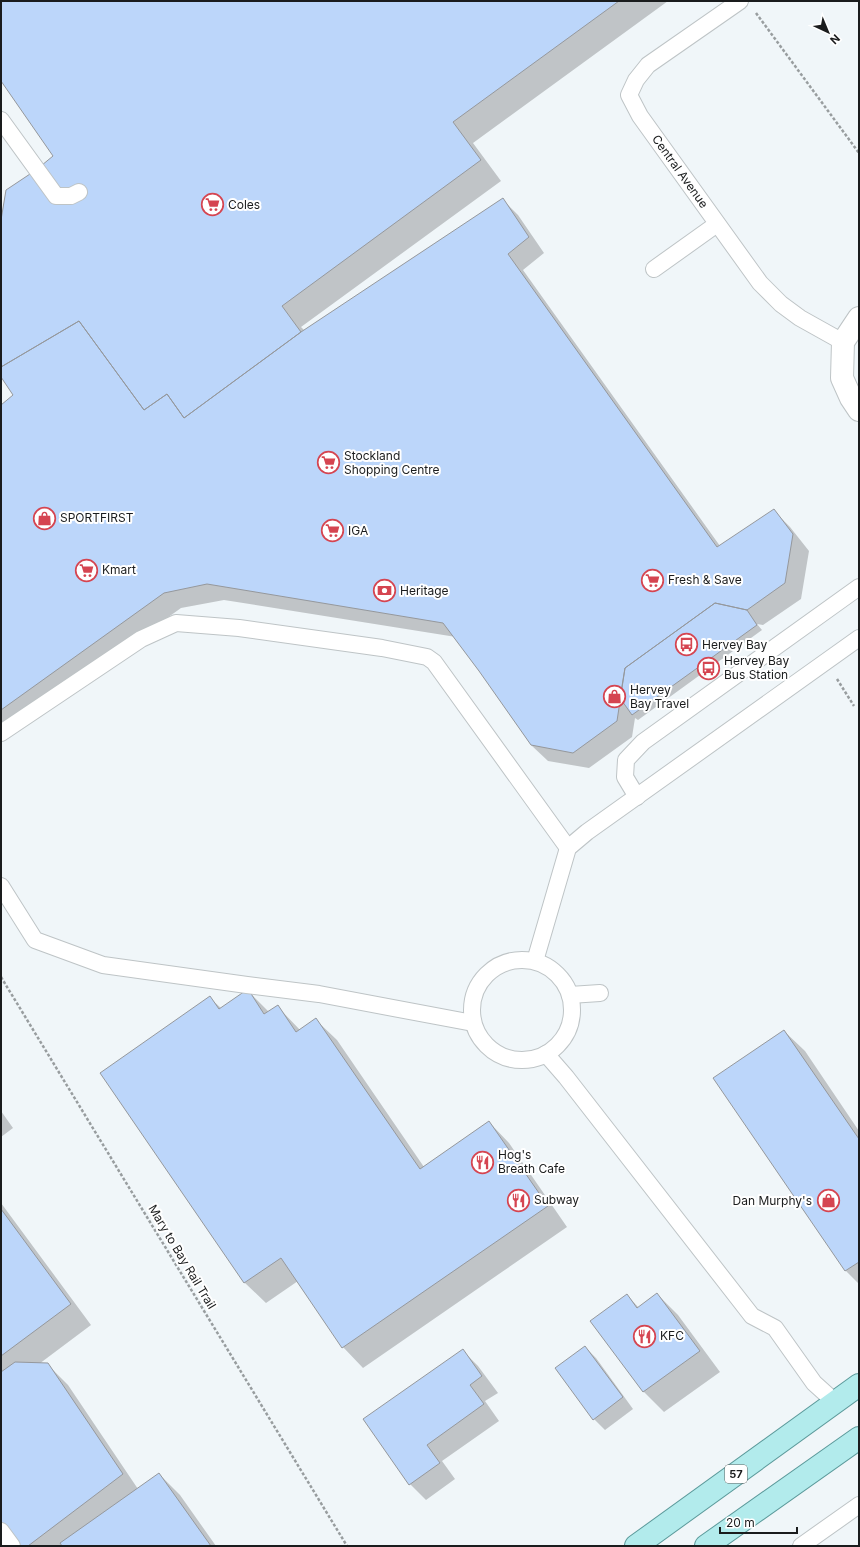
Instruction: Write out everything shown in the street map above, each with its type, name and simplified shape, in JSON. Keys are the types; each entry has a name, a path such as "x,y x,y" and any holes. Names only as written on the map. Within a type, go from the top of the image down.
{"main road":[{"name":"57","path":"636,1546 859,1385"},
{"path":"835,1402 859,1403"},
{"path":"706,1546 859,1438"}],"street":[{"path":"858,319 843,342 842,378 851,398 859,410"}],"lane":[{"name":"Central Avenue","path":"746,4 648,65 636,80 629,95 640,116 760,283 781,304 800,318 843,342"},
{"path":"1,120 56,196 71,196 79,192"},
{"path":"654,269 717,224"},
{"path":"637,796 625,777 626,760 643,742 859,586"},
{"path":"1,733 141,639 176,623 239,628 382,648 427,657 434,662 568,848"},
{"path":"535,961 568,848 587,832 859,638"},
{"path":"1,886 35,940 103,965 319,994 473,1023"},
{"path":"521,959 535,961 551,968 563,980 570,995 572,1012 568,1029 559,1044 546,1054 530,1059 513,1060 497,1054 477,1034 473,1023 471,1007 474,993 482,980 492,969 506,962 521,959"},
{"path":"570,995 600,993"},
{"path":"546,1054 566,1077 752,1316 775,1328 814,1383 835,1402"},
{"path":"802,1546 859,1505"},
{"path":"1,1531 12,1546"}],"path":[{"path":"746,4 859,153"},
{"path":"825,662 854,706"},
{"name":"Mary to Bay Rail Trail","path":"1,977 347,1546"}],"building":[{"name":"Coles","path":"1,1 619,1 453,122 481,160 282,306 301,332 184,418 167,394 144,410 79,321 1,367 1,220 6,190 36,170 53,156 1,81"},
{"name":"Stockland Shopping Centre","path":"503,198 529,237 508,254 717,547 774,509 793,534 785,583 747,610 715,603 625,668 617,721 573,753 531,745 443,623 207,584 164,593 1,710 1,405 13,395 1,377 1,367 79,321 144,410 167,394 184,418 301,332"},
{"path":"715,603 747,610 757,625 632,715 620,698 625,668"},
{"path":"248,989 264,1014 278,1005 296,1032 316,1018 420,1169 489,1121 548,1206 342,1348 281,1258 244,1283 100,1073 210,996 219,1009"},
{"name":"Dan Murphy's","path":"784,1030 859,1139 859,1262 845,1271 713,1078"},
{"path":"1,1209 71,1304 1,1356"},
{"name":"KFC","path":"657,1293 700,1351 643,1392 590,1321 627,1294 637,1308"},
{"path":"585,1346 623,1397 593,1420 555,1368"},
{"path":"463,1349 482,1376 470,1385 484,1404 427,1445 440,1463 409,1485 363,1419"},
{"path":"15,1362 48,1363 123,1474 28,1546 14,1546 1,1528 1,1372"},
{"path":"159,1473 211,1546 62,1546 60,1543"}],"place":[{"name":"Coles","path":"212,205"},
{"name":"Stockland Shopping Centre","path":"329,463"},
{"name":"SPORTFIRST","path":"45,518"},
{"name":"IGA","path":"333,531"},
{"name":"Kmart","path":"87,570"},
{"name":"Fresh & Save","path":"653,580"},
{"name":"Heritage","path":"385,591"},
{"name":"Hervey Bay","path":"686,645"},
{"name":"Hervey Bay Bus Station","path":"709,668"},
{"name":"Hervey Bay Travel","path":"614,697"},
{"name":"Hog's Breath Cafe","path":"482,1162"},
{"name":"Subway","path":"518,1200"},
{"name":"Dan Murphy's","path":"828,1201"},
{"name":"KFC","path":"645,1336"}]}
